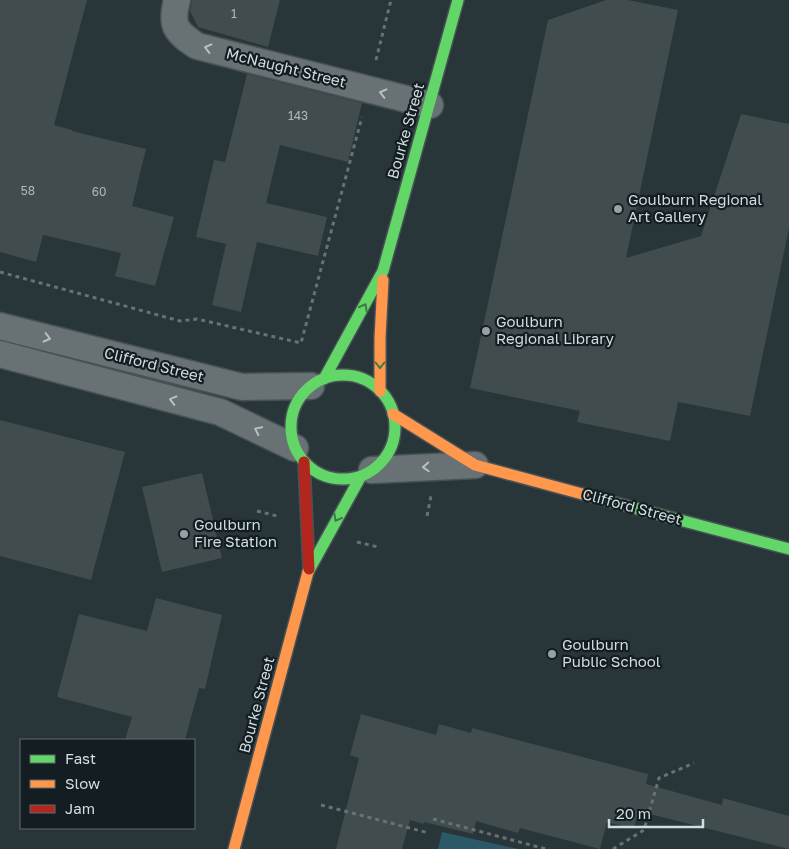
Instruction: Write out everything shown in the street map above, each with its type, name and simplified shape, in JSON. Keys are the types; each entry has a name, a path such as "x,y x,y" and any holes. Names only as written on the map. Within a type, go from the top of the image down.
{"main road":[{"name":"Bourke Street","path":"318,382 345,343 383,271 458,0"},
{"name":"Bourke Street","path":"380,391 383,271"},
{"path":"339,376 354,377 368,382 380,391 390,406 395,424 393,441 385,458 366,473 346,479 330,478 316,472 300,455 291,431 292,414 299,399 318,382 339,376"},
{"name":"Clifford Street","path":"393,414 475,465 789,548"},
{"name":"Bourke Street","path":"300,455 309,568"},
{"name":"Bourke Street","path":"234,849 309,568 366,473"}],"street":[{"name":"McNaught Street","path":"177,0 174,24 181,35 197,46 430,105"},
{"name":"Clifford Street","path":"0,326 242,387 318,382"},
{"name":"Clifford Street","path":"0,354 220,412 300,455"},
{"name":"Clifford Street","path":"366,473 475,465"}],"path":[{"path":"375,66 392,0"},
{"path":"0,272 180,321 197,319 301,343 363,111"},
{"path":"427,516 432,491"},
{"path":"257,511 282,518"},
{"path":"354,541 378,547"},
{"path":"613,849 644,830 659,778 694,763"},
{"path":"321,804 429,834"},
{"path":"433,819 546,849"}],"shaded area":[{"path":"442,832 518,849 438,849"}],"building":[{"path":"0,0 87,0 54,125 146,149 132,206 174,217 155,286 115,276 121,253 43,235 36,262 0,252"},
{"path":"192,0 280,0 268,47 198,27 190,11"},
{"path":"606,0 628,0 678,10 626,258 701,236 741,114 789,124 789,228 750,416 678,402 670,441 577,422 580,411 470,388 548,20"},
{"path":"247,74 362,103 348,162 280,145 266,203 327,217 318,256 257,242 241,312 212,305 226,244 196,237 214,160 225,162"},
{"path":"0,420 125,452 91,580 0,556"},
{"path":"202,473 222,558 162,572 142,487"},
{"path":"156,598 222,615 205,689 199,688 185,739 125,739 132,717 57,697 79,614 147,631"},
{"path":"361,714 436,735 439,724 471,733 472,728 648,774 646,784 722,805 723,798 789,816 789,849 638,811 634,829 607,822 600,849 520,828 518,833 476,821 473,834 410,820 402,849 336,849 359,758 350,755"}],"traffic: fast":[{"path":"324,379 383,271 458,0"},
{"path":"343,375 363,379 372,384 386,398 391,407 395,427 391,447 386,456 372,470 363,475 343,479 323,475 314,470 300,456 295,447 291,427 295,407 300,398 314,384 323,379 343,375"},
{"path":"308,572 361,476"},
{"path":"597,498 789,549"}],"traffic: slow":[{"path":"380,391 383,280"},
{"path":"393,414 475,465 597,498"},
{"path":"234,849 308,572"}],"traffic: jam":[{"path":"304,462 309,569"}],"place":[{"name":"Goulburn Regional Art Gallery","path":"618,209"},
{"name":"Goulburn Regional Library","path":"486,331"},
{"name":"Goulburn Fire Station","path":"184,534"},
{"name":"Goulburn Public School","path":"552,654"}]}
